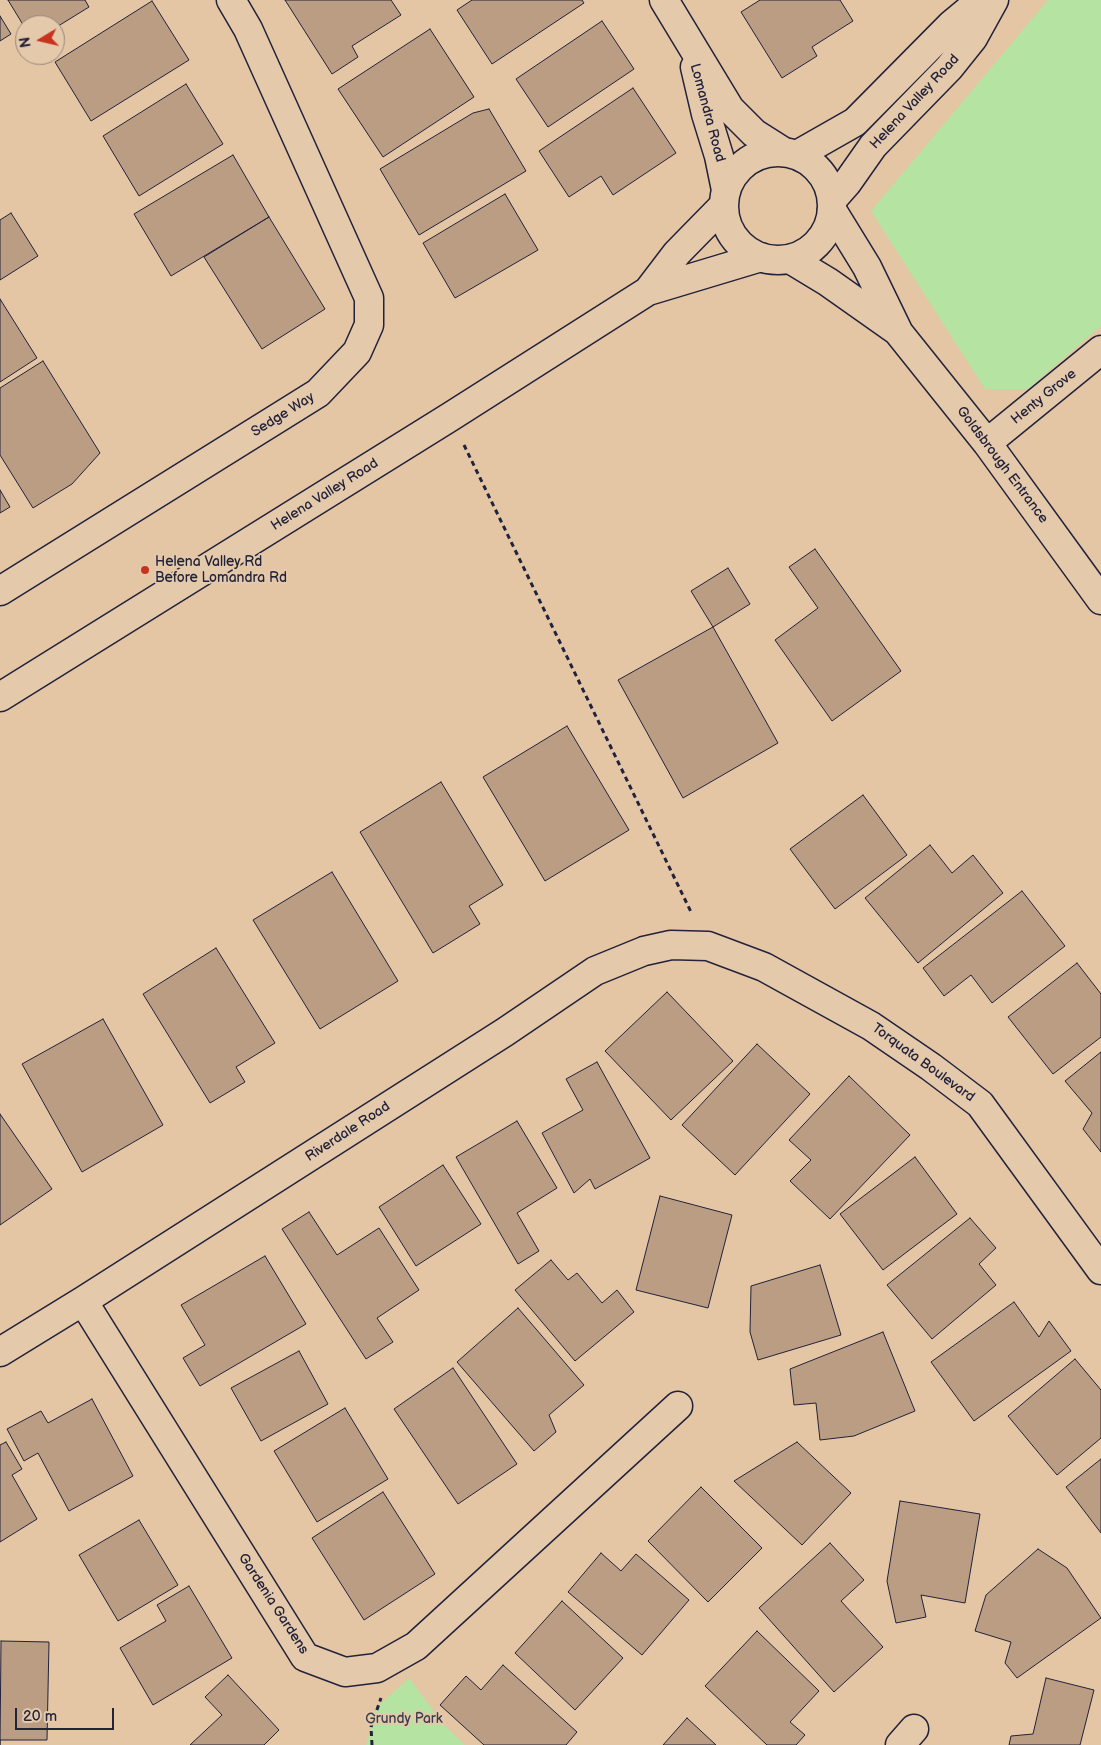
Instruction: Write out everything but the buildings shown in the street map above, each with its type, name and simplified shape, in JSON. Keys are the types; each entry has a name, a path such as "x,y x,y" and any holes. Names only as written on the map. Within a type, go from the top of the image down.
{"street":[{"name":"Sedge Way","path":"0,591 318,394 357,352 369,325 369,298 248,29 231,0"},
{"name":"Lomandra Road","path":"664,0 688,36 706,72 730,109 754,133 790,153"},
{"name":"Helena Valley Road","path":"790,153 855,122 951,25 981,0"},
{"name":"Helena Valley Road","path":"832,205 873,146 949,68 973,38 994,0"},
{"name":"Lomandra Road","path":"688,36 706,114 719,156 725,198"},
{"path":"769,152 790,153 810,162 821,173 828,186 832,205 828,227 819,241 806,252 790,259 775,260 760,257 746,250 734,237 726,222 725,198 732,176 742,165 755,157 769,152"},
{"name":"Helena Valley Road","path":"648,291 677,253 725,198"},
{"name":"Goldsbrough Entrance","path":"832,205 867,267 900,332 987,443 1101,600"},
{"name":"Helena Valley Road","path":"0,697 450,417 648,291 760,257"},
{"name":"Goldsbrough Entrance","path":"790,259 828,282 900,332"},
{"name":"Henty Grove","path":"987,443 1101,350"},
{"name":"Riverdale Road","path":"0,1352 497,1037 595,971 644,951 671,945 708,946"},
{"name":"Torquata Boulevard","path":"708,946 764,967 871,1026 931,1067 980,1104 1101,1270"},
{"name":"Gardenia Gardens","path":"83,1301 305,1657 345,1672 377,1668 416,1646 678,1406"}],"path":[{"path":"450,417 708,946"},
{"path":"372,1745 370,1727 382,1694 377,1668"}],"green space":[{"path":"1048,0 1101,0 1101,326 1028,389 985,389 871,211"},
{"name":"Grundy Park","path":"409,1678 444,1725 465,1745 366,1745 377,1707"}],"place":[{"name":"Helena Valley Rd Before Lomandra Rd","path":"145,570"}]}
